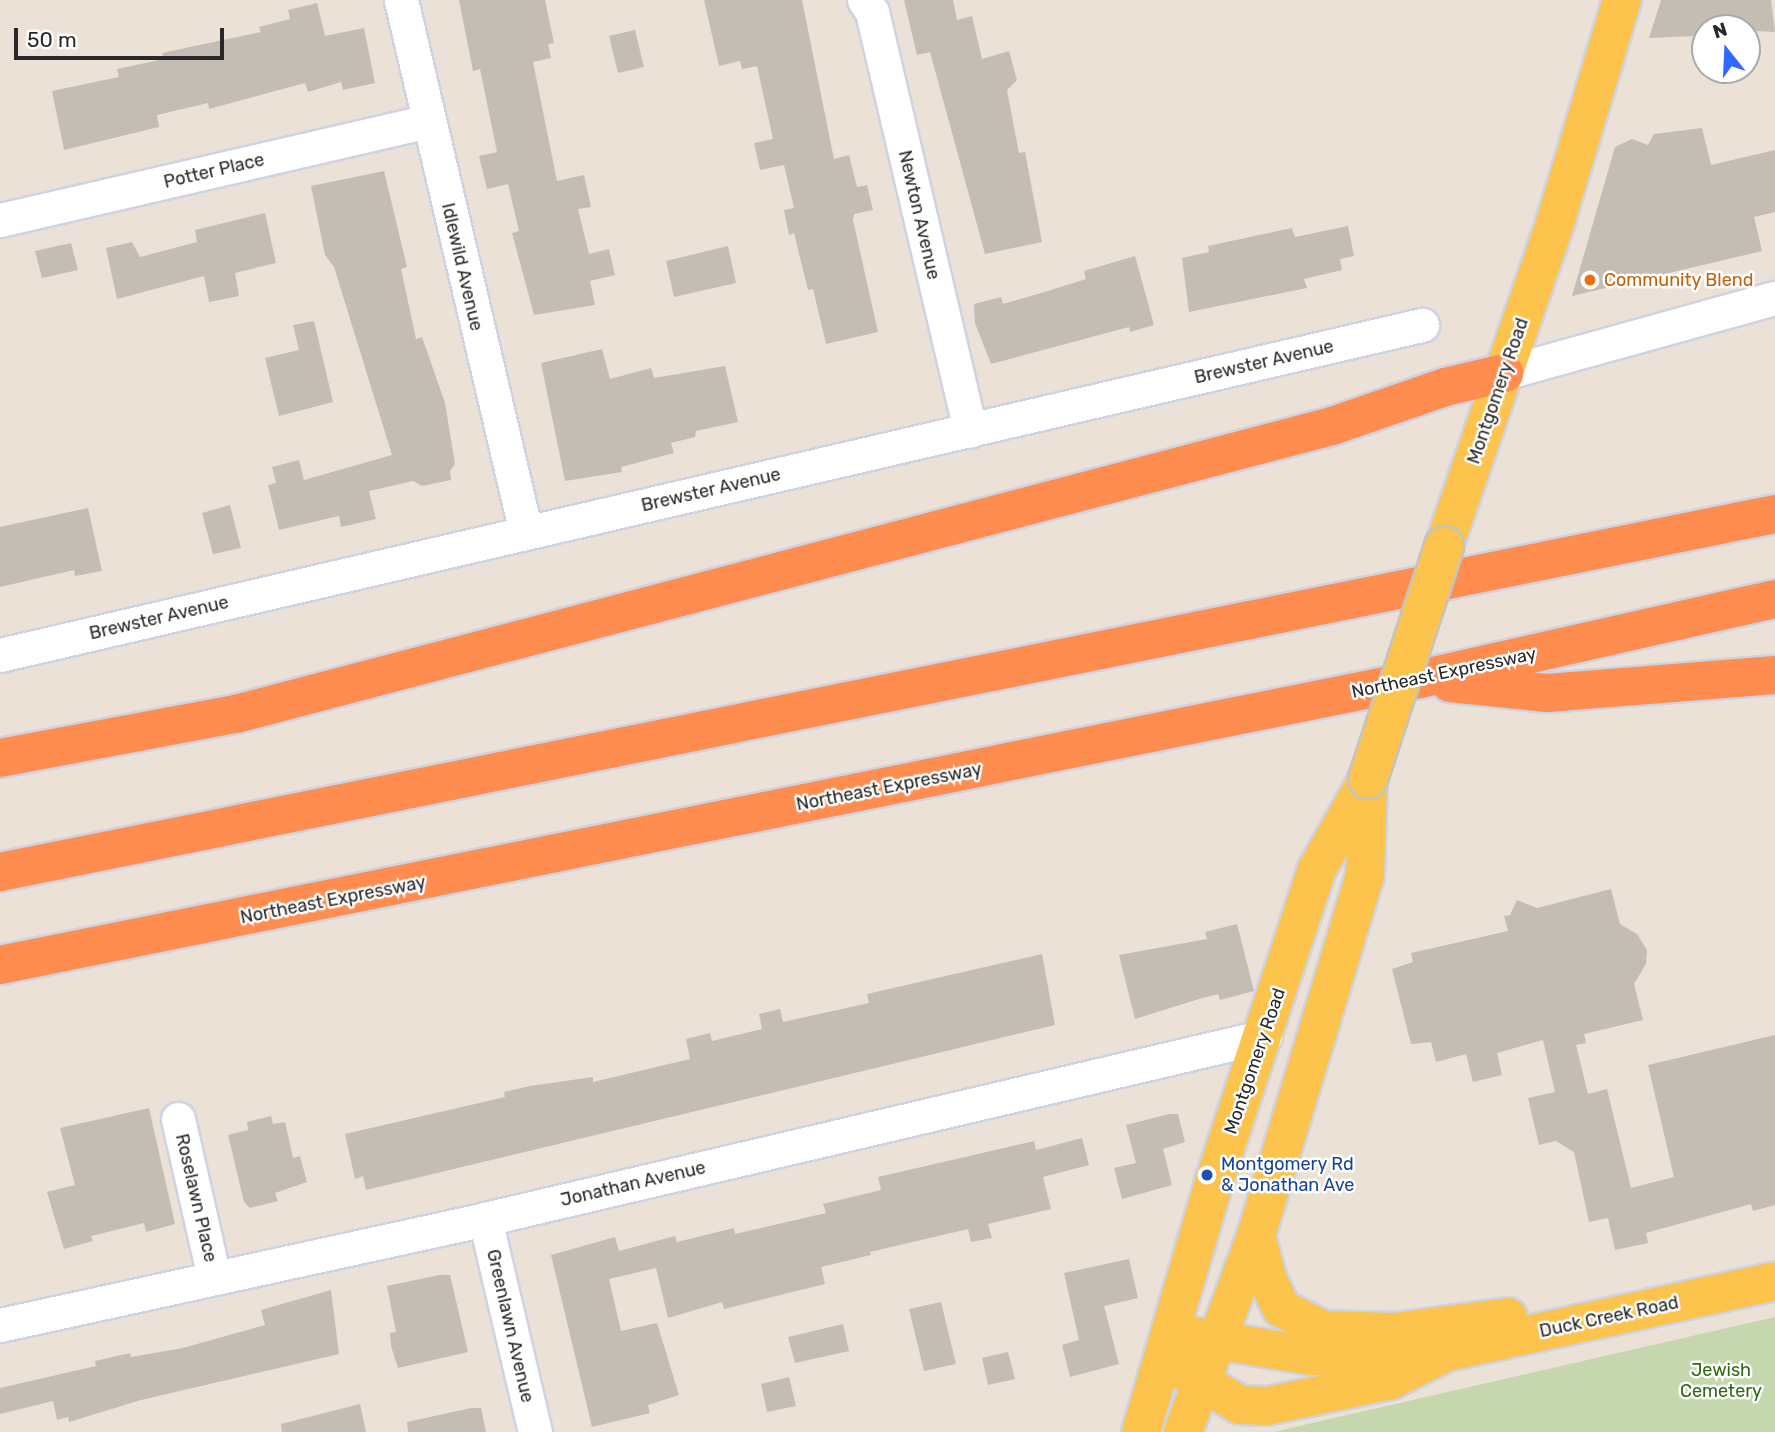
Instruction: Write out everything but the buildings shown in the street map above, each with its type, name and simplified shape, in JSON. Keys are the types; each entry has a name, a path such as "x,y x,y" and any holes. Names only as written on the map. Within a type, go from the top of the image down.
{"highway":[{"path":"0,758 236,714 1332,425 1445,387 1504,373"},
{"path":"0,872 1775,514"},
{"name":"Northeast Expressway","path":"0,965 1420,679 1775,599"},
{"path":"1420,679 1547,693 1726,675 1775,675"}],"main road":[{"name":"Montgomery Road","path":"1141,1432 1164,1345 1317,869 1368,779 1459,500 1555,223 1622,0"},
{"name":"Montgomery Road","path":"1183,1432 1256,1236 1365,875 1368,779"},
{"path":"1256,1236 1268,1280 1281,1308 1323,1330 1394,1332 1492,1316 1573,1325"},
{"name":"Duck Creek Road","path":"1164,1345 1216,1341 1312,1356 1443,1353 1775,1281"},
{"name":"Duck Creek Road","path":"1164,1345 1201,1380 1240,1405 1267,1406 1391,1380 1443,1353"}],"street":[{"name":"Idlewild Avenue","path":"401,0 526,533"},
{"name":"Newton Avenue","path":"864,0 872,12 970,431"},
{"name":"Potter Place","path":"0,220 428,121"},
{"path":"1504,373 1775,298"},
{"name":"Brewster Avenue","path":"0,655 1422,325"},
{"name":"Jonathan Avenue","path":"0,1325 485,1219 1265,1036"},
{"name":"Roselawn Place","path":"178,1119 214,1277"},
{"name":"Greenlawn Avenue","path":"485,1219 536,1432"}],"green space":[{"name":"Jewish Cemetery","path":"1775,1317 1775,1432 1273,1432"}],"place":[{"name":"Community Blend","path":"1590,280"},
{"name":"Montgomery Rd & Jonathan Ave","path":"1207,1175"}]}
